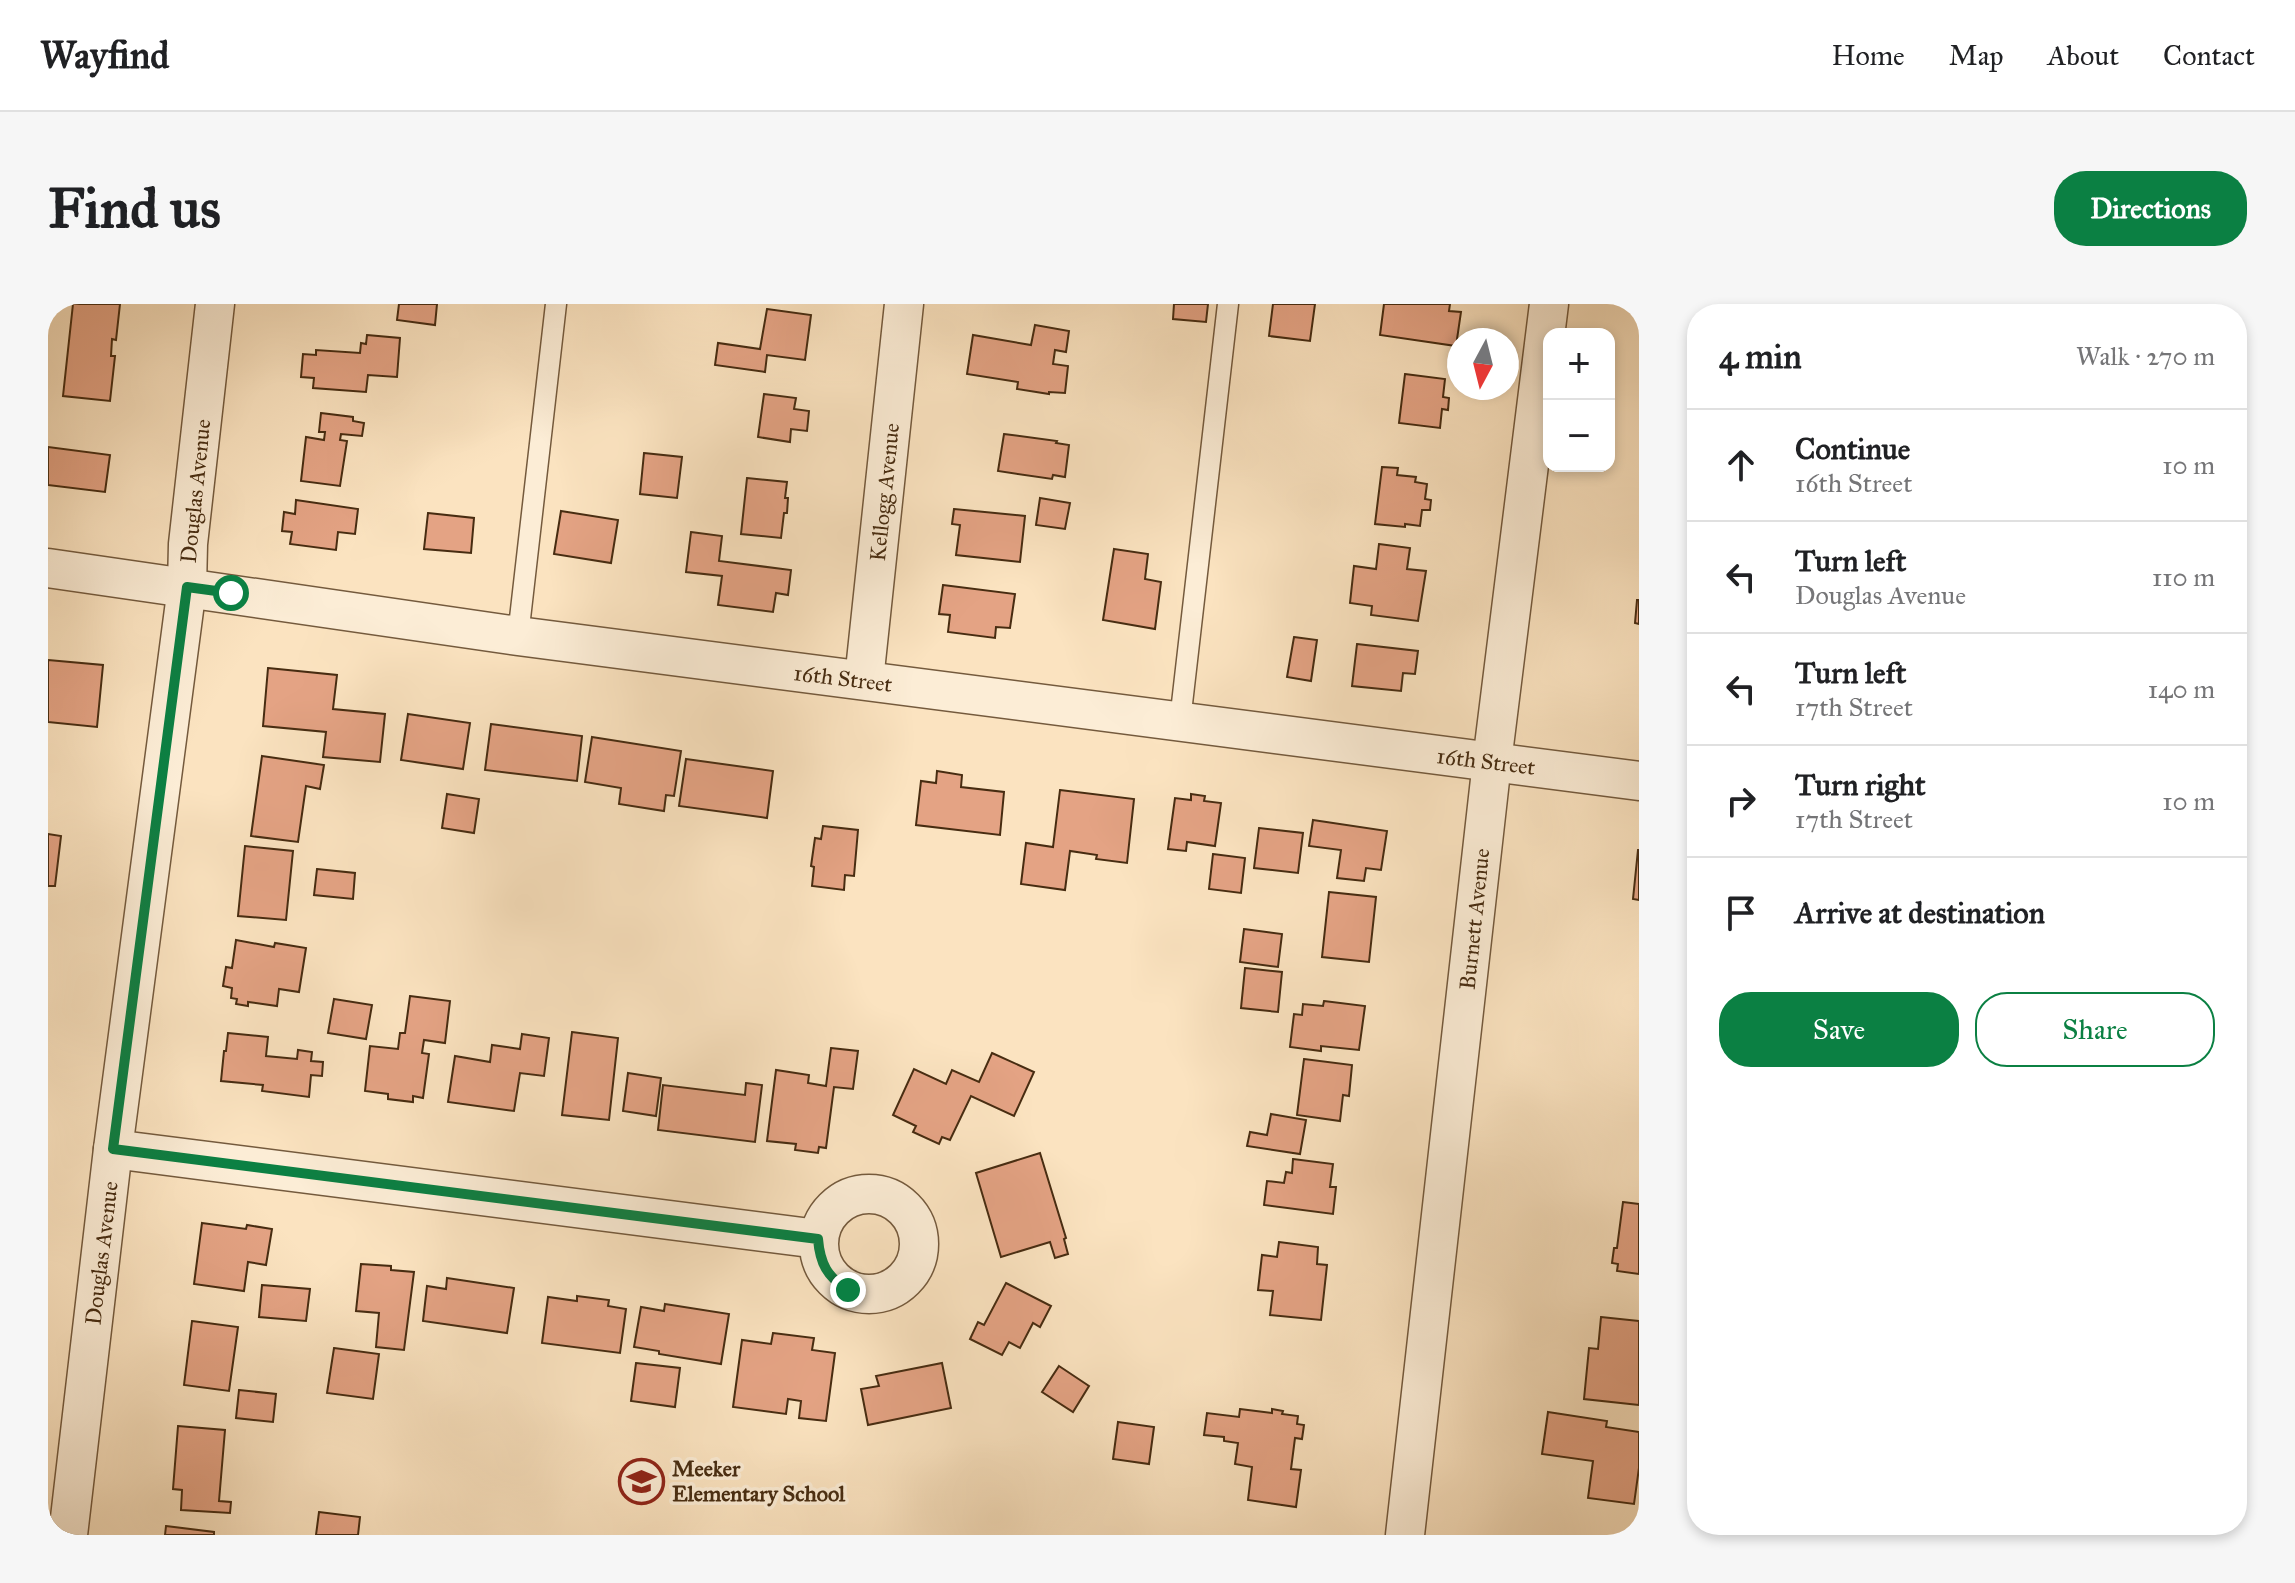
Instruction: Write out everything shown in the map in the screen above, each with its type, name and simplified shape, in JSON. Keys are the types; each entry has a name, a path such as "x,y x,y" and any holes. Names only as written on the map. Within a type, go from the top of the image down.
{"street":[{"name":"Douglas Avenue","path":"68,1535 113,1149 187,587 188,544 215,304"},
{"name":"Kellogg Avenue","path":"864,680 904,304"},
{"name":"Burnett Avenue","path":"1405,1535 1492,762 1549,304"},
{"name":"16th Street","path":"48,568 518,636 1639,781"},
{"path":"113,1149 818,1239"}],"lane":[{"path":"518,636 556,304"},
{"path":"1180,721 1228,304"}],"building":[{"path":"73,304 120,304 116,340 112,339 111,356 115,356 110,401 63,396"},
{"path":"399,304 437,304 435,325 397,320"},
{"path":"1174,304 1208,304 1206,322 1173,319"},
{"path":"1273,304 1315,304 1310,341 1269,336"},
{"path":"1384,304 1450,304 1449,311 1461,312 1459,328 1447,328 1447,345 1380,335"},
{"path":"767,309 811,315 805,360 767,355 765,372 715,365 718,343 760,349"},
{"path":"1035,325 1069,331 1066,352 1055,350 1053,364 1068,366 1065,393 1017,389 1018,382 967,374 973,335 1031,345"},
{"path":"367,335 400,338 397,377 368,375 366,392 313,388 314,378 301,377 303,354 316,355 316,350 360,353 361,343 366,344"},
{"path":"1405,374 1445,379 1443,397 1449,400 1448,410 1442,409 1440,428 1399,423"},
{"path":"764,394 796,398 794,409 809,411 807,431 791,429 790,442 758,437"},
{"path":"321,413 353,417 353,421 364,423 362,436 341,434 340,440 347,441 340,486 301,481 306,437 324,440 325,432 319,432"},
{"path":"1004,434 1069,445 1065,477 1053,475 1052,479 998,471"},
{"path":"48,447 110,455 105,492 48,485"},
{"path":"644,453 682,457 677,498 640,494"},
{"path":"1382,467 1398,468 1397,475 1416,477 1415,482 1427,484 1425,499 1431,500 1430,510 1422,510 1420,526 1375,524"},
{"path":"747,478 787,482 787,513 784,513 781,538 741,534"},
{"path":"1040,498 1070,503 1065,529 1036,525"},
{"path":"296,500 358,509 355,534 338,532 336,550 290,544 292,532 282,531 284,512 295,514"},
{"path":"954,509 1025,516 1020,562 956,555 960,525 952,524"},
{"path":"561,511 618,520 611,563 554,554"},
{"path":"428,513 474,518 471,553 424,549"},
{"path":"691,532 722,536 719,561 791,570 788,595 776,593 773,612 718,605 722,576 686,572"},
{"path":"1379,544 1410,548 1407,569 1426,571 1418,621 1371,615 1372,606 1350,603 1354,566 1376,569"},
{"path":"1114,549 1148,554 1145,579 1161,582 1155,629 1103,620"},
{"path":"943,585 1015,594 1010,628 996,627 995,638 948,632 950,615 939,614"},
{"path":"1639,600 1639,624 1635,623"},
{"path":"1294,637 1317,640 1311,681 1287,677"},
{"path":"1357,644 1418,651 1415,674 1403,673 1401,691 1352,686"},
{"path":"48,660 103,665 97,727 48,722"},
{"path":"268,668 337,675 333,709 385,714 380,762 323,757 326,732 263,726"},
{"path":"408,714 470,723 463,769 401,760"},
{"path":"491,724 582,736 577,781 485,770"},
{"path":"592,737 681,751 674,796 666,795 664,811 619,804 621,788 585,782"},
{"path":"262,756 324,765 320,789 306,786 298,842 251,836"},
{"path":"686,759 773,771 767,818 679,806"},
{"path":"937,771 962,775 961,787 1004,792 1000,835 916,825 921,781 936,783"},
{"path":"1060,790 1134,799 1127,863 1096,859 1097,855 1070,851 1065,890 1021,884 1026,843 1053,847"},
{"path":"447,794 479,799 474,833 442,828"},
{"path":"1191,794 1205,796 1204,801 1221,803 1215,846 1187,842 1186,851 1168,849 1175,798 1191,800"},
{"path":"1313,820 1387,831 1381,870 1366,868 1364,881 1337,878 1341,850 1309,846"},
{"path":"823,826 858,830 854,876 845,875 844,890 812,886 815,838 821,839"},
{"path":"1259,828 1303,833 1298,873 1254,868"},
{"path":"48,834 61,836 55,886 48,886"},
{"path":"245,846 293,851 286,920 238,916"},
{"path":"1639,850 1639,900 1633,899"},
{"path":"1213,854 1245,858 1241,893 1209,889"},
{"path":"317,869 355,873 353,899 314,895"},
{"path":"1329,892 1376,897 1369,962 1322,957"},
{"path":"1244,929 1282,934 1278,967 1240,962"},
{"path":"236,940 274,947 275,943 306,948 299,992 279,989 277,1006 248,1002 248,1006 236,1004 237,999 231,998 232,988 223,986 226,967 232,968"},
{"path":"1245,968 1282,972 1278,1012 1241,1008"},
{"path":"410,996 450,1001 445,1043 424,1040 422,1053 429,1054 423,1098 413,1096 413,1102 388,1099 388,1094 365,1091 370,1046 398,1049 400,1033 405,1033"},
{"path":"334,999 372,1005 366,1039 328,1033"},
{"path":"1324,1001 1365,1006 1359,1050 1321,1046 1321,1051 1290,1047 1294,1014 1302,1015 1303,1004 1323,1006"},
{"path":"572,1032 618,1038 609,1120 562,1115"},
{"path":"228,1033 268,1037 266,1056 297,1059 298,1050 312,1052 311,1061 323,1062 322,1076 311,1075 309,1097 262,1091 263,1085 221,1081"},
{"path":"522,1034 549,1038 544,1076 520,1073 514,1111 448,1102 455,1056 490,1062 492,1045 520,1049"},
{"path":"831,1048 858,1051 853,1089 834,1087 826,1148 819,1147 818,1153 795,1150 796,1144 767,1141 776,1070 809,1075 808,1083 826,1086"},
{"path":"992,1053 1034,1072 1014,1116 971,1096 950,1140 942,1137 939,1144 913,1132 916,1126 893,1115 914,1069 946,1084 952,1070 979,1082"},
{"path":"1304,1059 1352,1065 1349,1096 1343,1095 1340,1121 1297,1115"},
{"path":"628,1073 661,1078 656,1116 623,1111"},
{"path":"746,1083 762,1085 755,1142 658,1130 663,1085 745,1095"},
{"path":"1271,1114 1306,1120 1300,1154 1247,1146 1250,1132 1267,1135"},
{"path":"1040,1153 1068,1254 1055,1258 1050,1242 1001,1257 976,1173"},
{"path":"1293,1159 1333,1164 1330,1187 1336,1187 1333,1214 1264,1205 1267,1181 1284,1183 1286,1172 1292,1173"},
{"path":"1623,1202 1639,1204 1639,1274 1617,1271 1618,1264 1612,1263"},
{"path":"202,1223 272,1229 266,1265 248,1262 244,1291 194,1284"},
{"path":"1279,1242 1318,1247 1317,1264 1327,1265 1321,1320 1270,1315 1273,1291 1258,1290 1262,1255 1277,1257"},
{"path":"361,1264 391,1266 391,1270 414,1272 404,1350 376,1347 379,1313 356,1311"},
{"path":"447,1278 514,1288 507,1333 423,1321 427,1286 446,1289"},
{"path":"1006,1283 1051,1306 1040,1327 1033,1323 1020,1348 1009,1342 1002,1355 970,1339 978,1322 984,1325"},
{"path":"262,1285 310,1289 306,1321 259,1317"},
{"path":"577,1296 609,1300 608,1306 626,1309 620,1353 542,1343 548,1297 577,1301"},
{"path":"665,1304 729,1314 721,1364 634,1347 641,1307 664,1311"},
{"path":"1601,1317 1639,1321 1639,1405 1584,1399 1589,1348 1598,1349"},
{"path":"192,1321 238,1327 229,1391 184,1385"},
{"path":"773,1333 814,1338 812,1350 835,1353 826,1421 799,1418 801,1401 788,1399 786,1414 733,1407 742,1340 771,1344"},
{"path":"334,1348 379,1354 373,1399 327,1393"},
{"path":"636,1363 680,1368 675,1407 631,1401"},
{"path":"942,1363 951,1408 868,1425 861,1389 879,1386 876,1376"},
{"path":"1059,1366 1089,1386 1073,1412 1042,1392"},
{"path":"239,1390 276,1394 273,1422 236,1418"},
{"path":"1240,1409 1272,1413 1272,1409 1283,1411 1282,1414 1298,1416 1297,1424 1304,1425 1302,1439 1295,1438 1291,1469 1301,1470 1296,1507 1248,1500 1252,1467 1235,1464 1238,1443 1224,1441 1224,1437 1204,1435 1207,1413 1239,1417"},
{"path":"1548,1412 1607,1421 1606,1427 1639,1432 1639,1468 1634,1504 1588,1498 1593,1461 1542,1454"},
{"path":"1118,1422 1154,1427 1149,1464 1113,1459"},
{"path":"178,1426 225,1430 219,1501 231,1502 230,1513 181,1510 182,1490 173,1489"},
{"path":"319,1512 360,1517 358,1535 316,1535"},
{"path":"166,1526 214,1532 214,1535 165,1535"}],"place":[{"name":"Meeker Elementary School","path":"641,1481"}],"route":[{"path":"231,593 187,587 113,1149 818,1239 819,1255 825,1269 835,1282 848,1290"}]}
